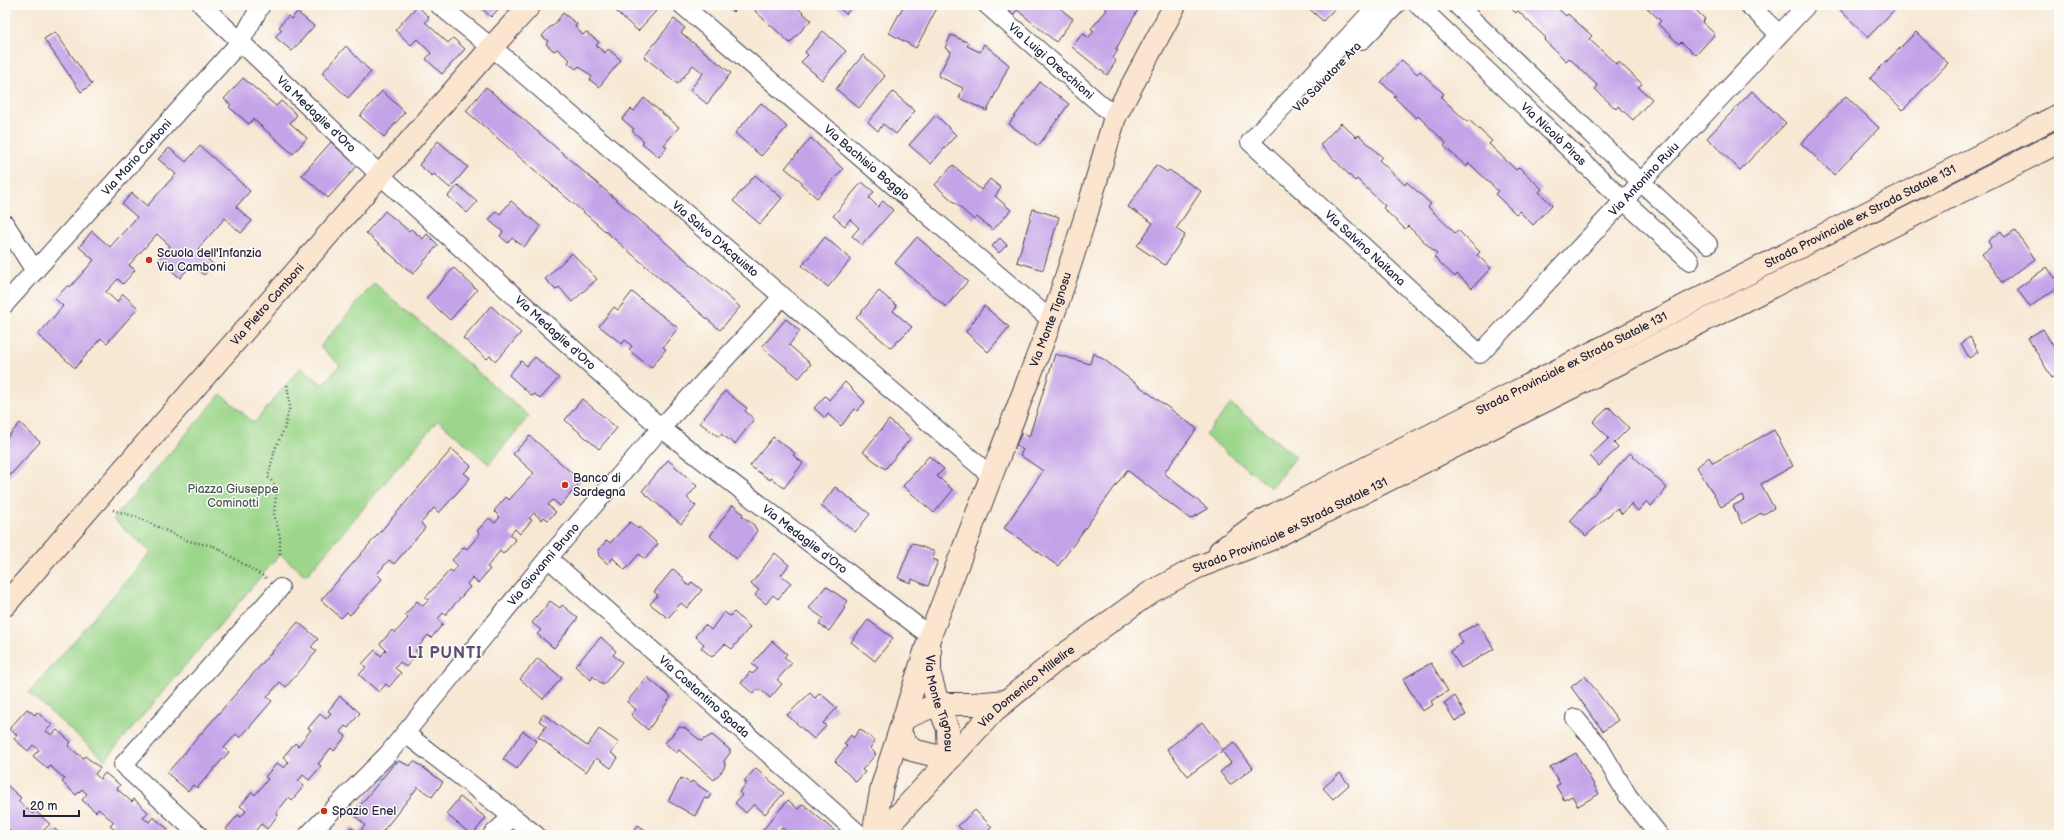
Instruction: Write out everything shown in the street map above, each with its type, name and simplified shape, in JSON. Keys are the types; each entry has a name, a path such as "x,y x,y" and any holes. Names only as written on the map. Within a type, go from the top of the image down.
{"main road":[{"name":"Via Pietro Camboni","path":"5,605 530,5"},
{"name":"Via Monte Tignosu","path":"873,835 882,786 930,636 990,475 1051,320 1087,212 1114,117 1175,5"},
{"name":"Strada Provinciale ex Strada Statale 131","path":"1198,567 1258,523 2059,115"},
{"name":"Strada Provinciale ex Strada Statale 131","path":"1198,567 1269,540 2059,142"},
{"name":"Via Domenico Millelire","path":"880,835 994,711 1058,659 1151,592 1198,567"},
{"name":"Via Monte Tignosu","path":"902,726 912,750 949,759 948,729 938,704 930,675 930,636"},
{"path":"902,726 938,704 973,704 1006,701"}],"street":[{"name":"Via Medaglie d'Oro","path":"202,5 380,175 661,428 930,636"},
{"name":"Via Mario Carboni","path":"5,304 241,41 261,5"},
{"name":"Via Salvo D'Acquisto","path":"439,5 492,47 990,475"},
{"name":"Via Bachisio Boggio","path":"682,5 1051,320"},
{"name":"Via Luigi Orecchioni","path":"987,5 1114,117"},
{"name":"Via Salvatore Ara","path":"1254,146 1378,5"},
{"name":"Via Salvatore Ara","path":"1254,146 1396,5"},
{"name":"Via Nicolò Piras","path":"1418,5 1624,201 1690,261"},
{"path":"1457,5 1641,182 1708,244"},
{"path":"1749,5 1779,34"},
{"name":"Via Antonino Ruiu","path":"1480,354 1779,34 1796,9"},
{"name":"Via Salvino Naitana","path":"1254,146 1480,354"},
{"path":"5,224 35,271"},
{"name":"Via Giovanni Bruno","path":"308,835 406,734 548,558 661,428 783,296"},
{"name":"Via Costantino Spada","path":"548,558 860,835"},
{"path":"199,835 123,766 280,588"},
{"path":"1575,718 1598,745 1628,796 1659,835"},
{"path":"406,734 536,835"},
{"path":"492,835 512,817"}],"path":[{"path":"280,554 280,536 274,514 277,487 268,477 275,448 284,429 290,407 288,383"},
{"path":"91,507 120,511 137,517 188,541 214,546 239,560 280,588"}],"green space":[{"name":"Piazza Giuseppe Cominotti","path":"374,283 529,416 489,464 438,420 306,576 280,554 105,760 29,693 151,552 113,519 221,394 254,423 301,367 323,385 340,365 320,347"},
{"path":"1231,404 1296,457 1271,488 1205,435"}],"building":[{"path":"478,5 502,5 491,17"},
{"path":"609,5 650,5 656,11 638,31"},
{"path":"725,5 739,5 733,12"},
{"path":"760,5 794,5 811,20 790,43 755,11"},
{"path":"835,5 853,5 846,14"},
{"path":"904,5 932,5 937,8 916,48 889,33"},
{"path":"1003,5 1056,5 1073,19 1056,42 1017,10 1014,14"},
{"path":"1105,5 1140,6 1116,49 1118,50 1113,58 1116,61 1107,75 1072,47 1083,33 1088,38 1094,31 1091,29 1107,10 1104,7"},
{"path":"1305,5 1338,5 1323,21"},
{"path":"1507,5 1554,5 1566,16 1568,14 1592,36 1589,39 1616,64 1619,62 1642,84 1638,87 1652,99 1633,120 1618,106 1616,109 1595,89 1598,86 1569,58 1566,61 1544,40 1546,38 1518,11 1516,13"},
{"path":"1644,5 1691,5 1705,19 1702,22 1715,34 1696,55 1681,42 1679,44 1658,24 1661,21"},
{"path":"1835,5 1899,5 1868,37"},
{"path":"417,6 429,17 425,22 448,43 453,38 465,49 442,74 426,59 431,53 417,39 411,45 395,30"},
{"path":"297,12 314,26 292,51 275,37 282,30 279,27 288,16 291,19"},
{"path":"563,13 577,24 575,27 583,35 586,32 599,42 596,45 605,53 608,49 621,60 599,87 590,80 592,77 579,66 576,69 568,63 570,60 557,49 554,51 546,44 548,41 542,36 554,25"},
{"path":"674,19 685,28 681,33 731,73 707,104 690,90 703,73 693,65 678,84 644,57"},
{"path":"823,31 846,51 822,80 801,62 808,55 805,52"},
{"path":"55,32 92,84 81,92 44,39"},
{"path":"1916,32 1948,63 1903,110 1870,78"},
{"path":"951,35 969,43 967,46 980,52 984,44 1009,65 987,111 959,98 963,88 938,76 951,51 945,48"},
{"path":"346,46 371,72 348,98 322,73"},
{"path":"863,55 885,76 859,108 836,89"},
{"path":"1402,60 1417,74 1420,71 1444,94 1441,97 1467,122 1469,120 1492,141 1489,144 1516,170 1519,167 1542,189 1539,192 1552,205 1533,225 1519,211 1516,214 1495,194 1498,191 1469,163 1466,166 1444,146 1446,143 1418,116 1416,118 1381,82"},
{"path":"243,78 276,106 281,101 297,115 290,123 307,138 293,154 253,119 249,124 229,107 231,105 224,99"},
{"path":"1040,82 1069,104 1038,146 1009,124"},
{"path":"486,87 740,307 720,330 466,111"},
{"path":"382,91 405,112 384,137 360,116"},
{"path":"1752,91 1786,123 1740,170 1707,138"},
{"path":"893,92 915,111 896,134 883,124 878,131 868,122"},
{"path":"1846,96 1879,128 1834,175 1801,143"},
{"path":"644,98 679,127 664,145 667,147 659,157 642,143 644,141 632,131 634,129 622,119 631,109 634,111"},
{"path":"761,103 787,127 761,156 735,133"},
{"path":"936,115 956,135 931,164 909,145"},
{"path":"1341,123 1356,137 1359,135 1382,157 1379,160 1405,185 1407,182 1431,204 1428,207 1455,233 1458,230 1480,252 1477,255 1491,268 1472,288 1457,274 1455,277 1434,257 1437,254 1408,226 1405,229 1383,208 1385,206 1357,179 1355,181 1320,145"},
{"path":"811,138 843,169 817,198 801,184 802,182 785,168"},
{"path":"438,141 468,167 450,188 434,174 432,176 419,165"},
{"path":"331,142 357,166 328,198 302,175"},
{"path":"200,146 250,191 236,207 252,221 241,233 225,218 197,250 213,264 204,275 192,264 180,278 159,259 170,246 157,234 129,265 135,270 123,284 118,279 106,292 117,302 123,294 138,308 107,343 101,338 75,368 38,335 63,306 55,299 68,285 70,287 94,260 79,247 92,231 110,247 137,217 122,204 132,193 147,206 176,174 158,159 169,148 186,162"},
{"path":"953,165 981,190 990,179 1001,188 995,196 1011,210 993,230 977,217 974,220 935,185"},
{"path":"1156,165 1167,172 1169,170 1201,191 1176,229 1185,235 1165,265 1137,246 1153,223 1128,207"},
{"path":"755,175 782,198 760,224 733,201"},
{"path":"862,182 874,192 869,198 878,207 883,201 893,210 862,245 852,236 859,228 850,219 845,226 833,216"},
{"path":"458,185 477,202 467,213 448,196"},
{"path":"511,201 541,227 524,247 512,238 508,243 500,236 503,232 489,220 496,211 500,214"},
{"path":"1033,209 1059,217 1043,270 1017,262"},
{"path":"385,211 409,231 411,229 423,239 427,234 438,245 413,274 366,233"},
{"path":"2015,230 2035,259 2002,283 1982,254 1991,247 1988,241 2001,231 2005,237"},
{"path":"825,237 851,259 828,287 802,266"},
{"path":"917,237 968,281 946,307 895,263"},
{"path":"1000,238 1007,245 999,253 992,246"},
{"path":"572,253 597,279 572,302 559,287 556,290 545,279"},
{"path":"2047,267 2055,278 2059,275 2059,286 2030,307 2017,289"},
{"path":"454,268 477,290 450,320 426,298"},
{"path":"879,291 897,306 893,311 912,327 891,348 856,318"},
{"path":"632,292 678,328 663,347 666,349 651,368 629,350 632,346 625,340 622,344 599,326 614,307 618,310"},
{"path":"491,306 521,333 496,361 490,356 487,359 463,338"},
{"path":"984,306 1009,327 988,352 966,332"},
{"path":"786,319 800,331 789,345 811,364 799,378 762,347"},
{"path":"2043,329 2059,356 2059,374 2052,378 2028,338"},
{"path":"1970,337 1978,352 1969,358 1961,343"},
{"path":"1093,353 1197,429 1164,473 1208,509 1190,519 1127,470 1058,566 1004,528 1043,471 1020,455 1023,450 1016,445 1022,432 1029,437 1055,354 1090,364"},
{"path":"535,357 559,378 540,399 535,394 532,396 509,375 521,361 527,366"},
{"path":"845,382 865,402 857,411 855,409 841,426 828,414 825,418 814,408 825,396 829,400"},
{"path":"725,391 747,408 745,411 754,419 735,444 721,434 719,437 700,423"},
{"path":"582,399 617,428 599,449 565,420"},
{"path":"1609,407 1629,428 1614,443 1618,448 1599,466 1590,456 1609,438 1593,422"},
{"path":"889,420 911,438 885,469 863,452"},
{"path":"20,423 40,442 5,481 5,440"},
{"path":"1774,430 1793,466 1761,484 1774,508 1762,515 1761,513 1742,524 1733,506 1744,500 1742,495 1721,507 1697,467 1709,457 1713,463"},
{"path":"530,436 581,481 560,506 553,500 548,505 556,512 548,520 544,517 542,520 534,513 529,518 532,520 520,534 515,529 510,535 516,540 503,554 500,551 487,567 490,569 478,583 472,578 467,584 470,587 445,615 443,613 438,619 443,624 431,638 428,635 415,651 418,653 406,667 400,662 395,668 401,673 389,687 386,684 379,692 359,675 366,667 362,664 375,650 381,656 386,650 380,644 392,630 395,633 408,618 405,615 417,601 423,606 429,600 425,598 450,570 453,572 458,566 452,560 464,547 467,549 480,534 477,531 489,518 495,523 500,517 494,511 506,497 509,500 534,473 513,454"},
{"path":"773,437 795,453 793,455 803,463 784,488 771,478 770,480 750,466"},
{"path":"452,449 471,466 464,473 470,478 439,513 434,508 421,523 425,528 394,564 389,560 377,574 382,579 350,615 347,612 341,618 321,600"},
{"path":"1630,453 1667,488 1651,506 1647,501 1638,511 1631,504 1622,514 1617,508 1586,536 1570,521"},
{"path":"929,456 944,469 937,476 953,490 934,513 903,486"},
{"path":"668,460 697,486 687,498 696,506 681,524 642,491"},
{"path":"835,487 870,514 855,532 821,506"},
{"path":"733,505 743,514 742,516 754,525 757,531 737,559 710,536"},
{"path":"630,522 638,529 639,527 658,544 645,559 639,554 625,570 613,558 608,564 599,556 598,550 607,540 610,543"},
{"path":"912,543 935,552 932,559 938,561 928,586 912,579 911,583 898,578"},
{"path":"775,553 789,565 781,575 791,583 778,599 773,595 766,604 755,595 759,590 751,584"},
{"path":"673,569 684,578 682,580 689,586 692,582 702,590 687,608 681,603 668,618 650,604 658,595 654,592"},
{"path":"826,586 847,601 843,607 845,608 829,631 819,624 823,618 809,608"},
{"path":"550,601 560,608 562,605 578,618 554,648 537,634 541,630 532,623"},
{"path":"724,612 730,616 734,612 750,627 732,649 725,644 712,657 701,648 704,644 695,636 705,625 711,630"},
{"path":"868,620 893,638 875,661 851,642"},
{"path":"298,622 318,639 311,647 317,651 286,687 280,682 267,697 272,701 240,738 236,734 224,748 229,752 197,788 193,785 188,791 167,773"},
{"path":"1478,623 1494,649 1461,668 1450,651 1463,643 1458,634"},
{"path":"601,637 616,651 613,655 622,662 603,685 593,676 591,680 575,666"},
{"path":"772,641 787,654 784,657 792,663 777,680 782,684 770,698 761,690 756,690 753,694 741,683 750,672 752,674 758,669 752,664"},
{"path":"538,658 562,678 543,699 520,679"},
{"path":"1431,663 1448,691 1431,701 1433,705 1422,711 1403,679"},
{"path":"1585,676 1618,720 1603,731 1571,687"},
{"path":"647,677 671,697 648,730 631,715 636,709 627,702"},
{"path":"810,693 815,698 820,693 837,708 823,723 826,726 814,739 787,715"},
{"path":"340,696 360,713 348,728 345,726 340,732 346,736 334,751 331,748 318,764 321,766 309,780 303,775 298,781 304,786 292,800 289,797 276,813 278,815 267,829 261,824 256,830 258,832 256,835 233,835 226,829 238,815 241,817 246,811 240,806 252,792 255,795 268,779 265,777 277,763 284,768 289,762 283,757 295,743 298,746 311,730 308,728 320,714 326,719 331,713 328,711"},
{"path":"1455,696 1466,715 1455,721 1444,703"},
{"path":"27,709 35,715 37,712 52,725 46,731 52,735 57,730 71,742 68,746 83,758 85,756 100,768 95,774 100,779 105,773 120,785 117,789 132,802 134,799 148,812 143,818 149,822 153,817 168,829 165,833 168,835 134,835 130,832 127,835 121,835 110,826 114,822 98,809 96,812 82,800 87,794 82,789 76,795 62,782 65,779 50,766 48,769 33,756 39,750 33,745 28,751 14,739 17,735 9,729"},
{"path":"543,714 587,746 599,729 619,743 611,753 618,758 611,768 596,758 586,772 538,737 546,726 539,721"},
{"path":"1202,722 1223,750 1234,742 1253,768 1230,785 1220,772 1231,763 1222,751 1188,776 1167,749"},
{"path":"679,727 685,728 701,741 712,735 730,750 730,753 724,761 725,765 723,770 714,780 679,750 676,753 665,743"},
{"path":"860,729 875,741 870,748 876,754 862,770 865,772 856,782 835,761 847,746 844,744 851,735 853,738"},
{"path":"523,731 537,741 517,769 503,759"},
{"path":"1576,753 1599,794 1578,806 1572,796 1564,800 1556,786 1560,784 1550,767"},
{"path":"399,761 410,766 414,761 443,782 432,797 418,787 380,835 344,835 351,827 359,833 365,825 353,814 393,765"},
{"path":"756,768 784,793 765,814 754,804 746,813 735,803 742,795 739,792 747,783 744,781"},
{"path":"1340,773 1349,785 1333,799 1323,788"},
{"path":"681,778 691,783 692,781 711,794 708,799 704,798 695,816 668,801"},
{"path":"7,785 21,798 18,801 33,814 35,811 50,824 44,830 50,835 15,835 5,826 5,787"},
{"path":"460,797 486,818 472,835 446,814"},
{"path":"788,800 798,809 803,804 839,835 791,835 782,828 776,835 765,835 761,832"},
{"path":"975,810 992,827 984,835 967,835 958,826"},
{"path":"638,825 652,835 631,835"},
{"path":"55,829 62,835 50,835"}],"place":[{"name":"Scuola dell'Infanzia Via Camboni","path":"149,260"},
{"name":"Banco di Sardegna","path":"565,485"},
{"name":"Spazio Enel","path":"324,811"}],"district":[{"name":"LI PUNTI","path":"445,652"}]}
